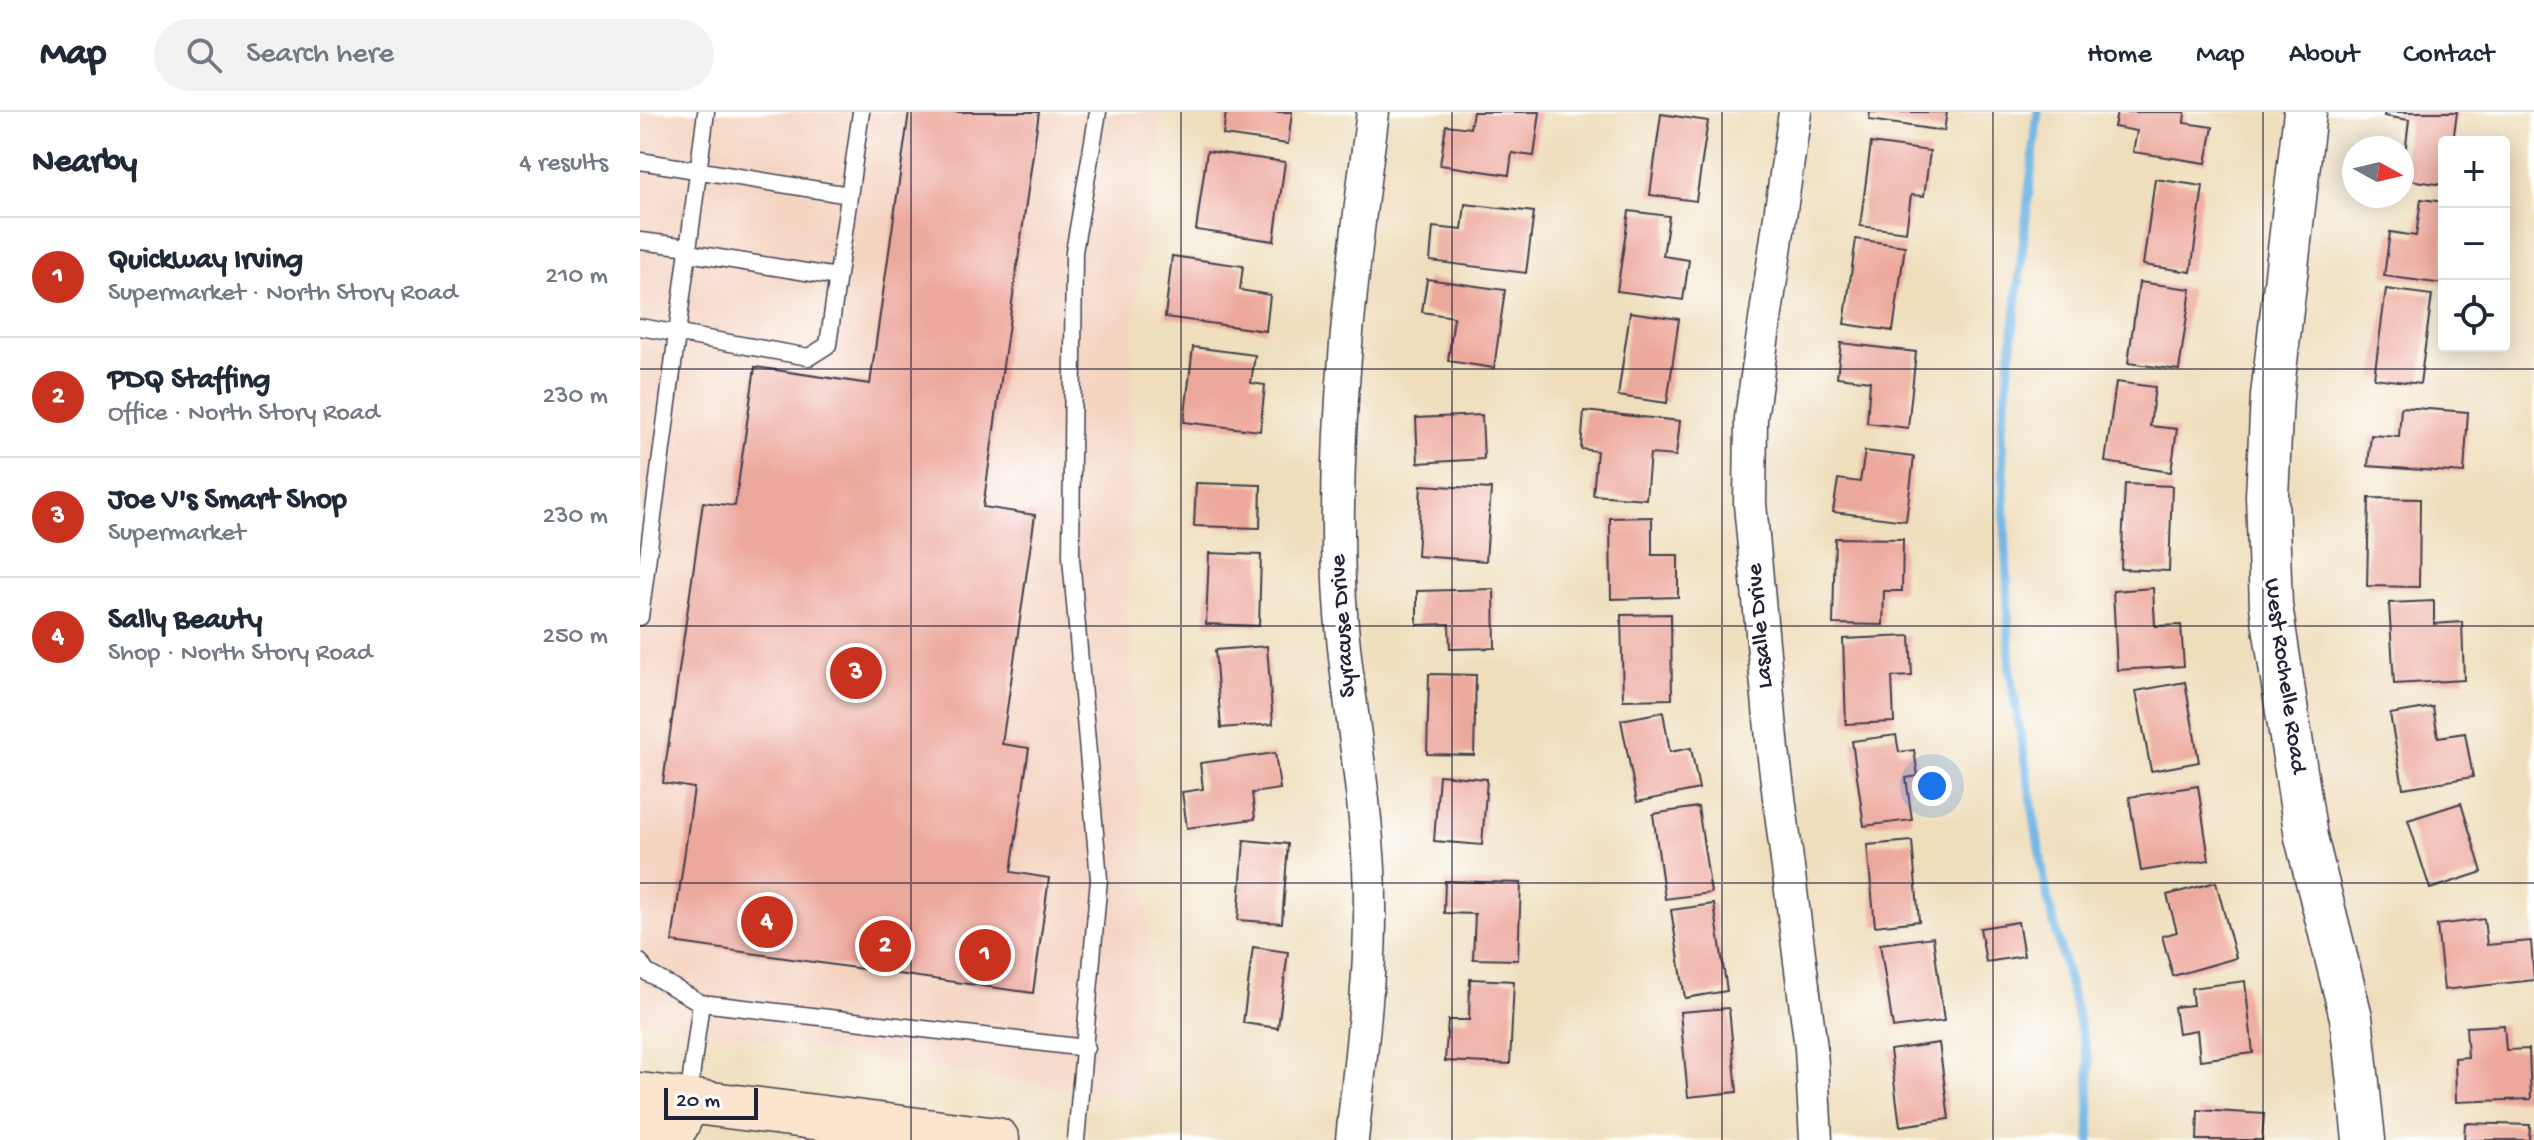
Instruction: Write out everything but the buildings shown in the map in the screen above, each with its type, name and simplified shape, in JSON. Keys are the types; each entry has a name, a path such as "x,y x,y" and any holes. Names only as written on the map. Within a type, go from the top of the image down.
{"main road":[{"path":"640,1095 997,1140"},
{"path":"640,1132 656,1133 676,1126 688,1101"}],"street":[{"name":"Syracuse Drive","path":"1352,1140 1366,1011 1369,868 1347,689 1340,595 1339,433 1349,286 1373,112"},
{"name":"Lasalle Drive","path":"1795,112 1751,418 1750,504 1773,750 1811,1048 1816,1140"},
{"name":"West Rochelle Road","path":"2305,112 2272,396 2267,496 2271,606 2306,837 2351,1017 2364,1140"}],"lane":[{"path":"640,617 648,494 678,332 706,112"},
{"path":"640,327 809,357 828,345 861,112"},
{"path":"1076,1140 1099,879 1071,558 1074,252 1098,112"},
{"path":"640,161 849,195"},
{"path":"640,241 837,277"},
{"path":"640,962 646,972 701,1003 1086,1048"},
{"path":"688,1101 701,1003"}],"shaded area":[{"path":"640,112 1162,112 1132,331 1128,622 1151,971 1135,1100 640,1021"}],"waterway":[{"path":"2038,112 2002,430 2010,671 2047,896 2089,1062 2090,1140"}],"place":[{"name":"Joe V's Smart Shop","path":"856,673"},
{"name":"Sally Beauty","path":"767,922"},
{"name":"PDQ Staffing","path":"885,946"},
{"name":"Quickway Irving","path":"985,955"}]}
